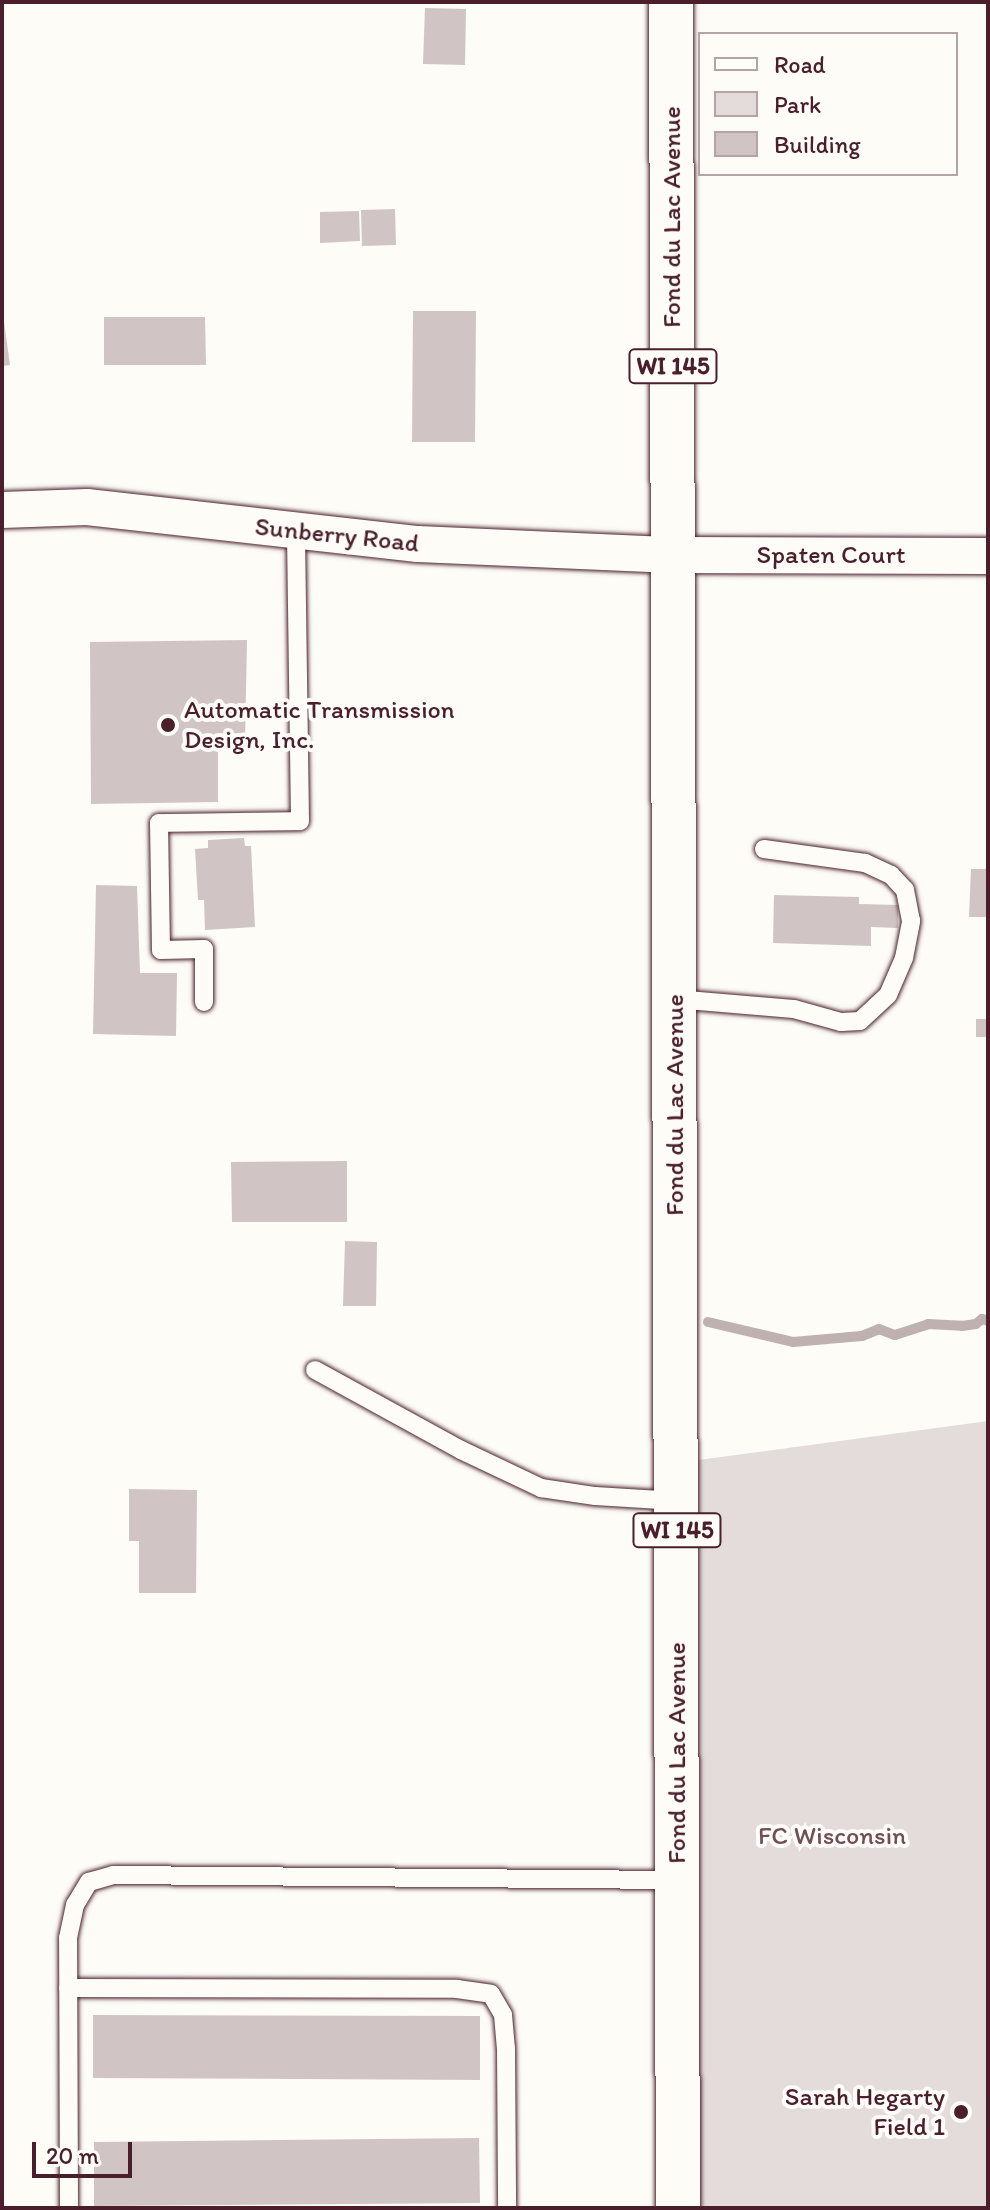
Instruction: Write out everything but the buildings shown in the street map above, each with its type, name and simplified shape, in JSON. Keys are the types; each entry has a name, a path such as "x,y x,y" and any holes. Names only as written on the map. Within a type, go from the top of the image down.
{"main road":[{"name":"Fond du Lac Avenue","path":"671,2 678,2208"}],"street":[{"name":"Sunberry Road","path":"2,510 87,507 418,544 673,555"},
{"name":"Spaten Court","path":"673,555 988,556"}],"lane":[{"path":"204,1002 204,949 161,950 159,823 300,821 296,531"},
{"path":"675,999 794,1009 841,1022 860,1021 888,995 904,958 911,921 905,890 891,875 865,863 764,849"},
{"path":"315,1370 461,1450 541,1488 595,1496 677,1501"},
{"path":"69,2208 68,1938 75,1905 89,1882 113,1875 678,1880"},
{"path":"68,1988 457,1989 491,1994 503,2015 506,2048 507,2208"}],"green space":[{"name":"FC Wisconsin","path":"988,1421 988,2208 677,2208 676,1463"}],"waterway":[{"path":"708,1322 793,1342 862,1336 879,1329 895,1335 928,1324 962,1326 976,1324 982,1319 988,1321"}],"place":[{"name":"Automatic Transmission Design, Inc.","path":"168,725"},
{"name":"Sarah Hegarty Field 1","path":"961,2112"}]}
